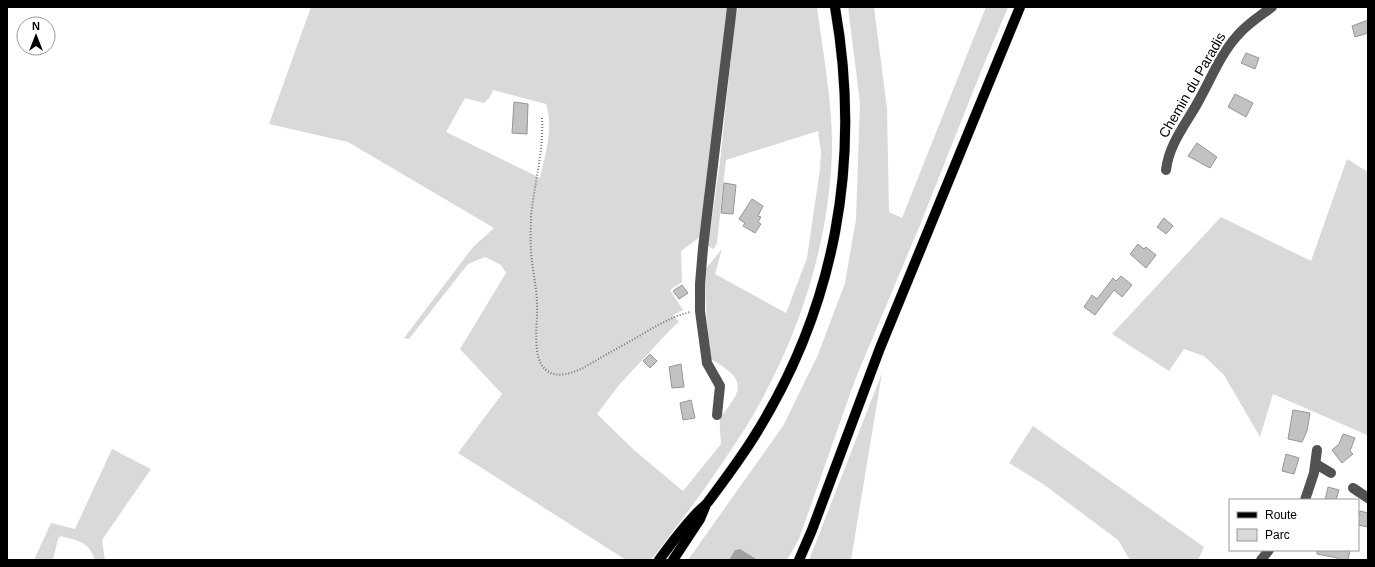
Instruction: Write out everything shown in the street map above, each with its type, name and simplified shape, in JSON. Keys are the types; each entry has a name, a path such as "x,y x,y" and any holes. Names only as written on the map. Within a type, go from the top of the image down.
{"main road":[{"path":"659,560 694,515 706,504 751,442 770,410 797,356 812,320 834,243 841,203 844,168 845,107 842,53 835,7"},
{"path":"799,560 812,530 880,348 1020,7"},
{"path":"673,560 700,520 706,504"}],"street":[{"path":"717,415 720,386 707,363 700,311 700,284 732,7"},
{"name":"Chemin du Paradis","path":"1166,170 1167,159 1199,101 1220,58 1244,27 1272,7"},
{"path":"1304,499 1316,464 1317,450"},
{"path":"1316,464 1331,472"},
{"path":"1353,488 1368,498"},
{"path":"1261,560 1268,551"}],"path":[{"path":"542,118 542,145 534,192 530,239 537,299 537,351 545,370 552,374 562,375 571,373 583,368 677,316 689,312 700,311"}],"green space":[{"path":"311,7 728,7 700,237 681,251 682,282 670,290 683,310 673,315 679,322 619,385 597,414 634,450 683,491 721,444 720,419 736,395 738,388 737,382 730,372 711,359 704,271 722,249 715,274 786,313 807,258 820,169 821,152 818,131 726,160 717,243 714,249 709,247 708,245 720,162 735,19 738,7 817,7 831,116 832,151 830,186 825,221 818,255 808,289 784,354 750,421 722,464 651,560 626,560 458,453 502,394 460,349 506,273 501,265 485,257 468,264 409,339 404,338 473,247 494,228 348,142 269,124","holes":["493,90 546,104 549,132 540,178 446,132 465,98 484,103 490,97"]},
{"path":"848,7 874,7 887,109 889,212 902,218 986,7 1008,7 920,225 855,380 799,539 787,560 758,560 740,549 735,550 729,560 688,560 783,426 817,357 845,283 856,219 860,103"},
{"path":"1347,159 1368,172 1367,435 1273,394 1260,437 1224,375 1204,356 1184,349 1169,371 1112,334 1221,217 1311,261"},
{"path":"882,373 851,560 809,560"},
{"path":"1033,426 1204,547 1198,560 1130,560 1118,540 1043,484 1009,463"},
{"path":"112,449 151,469 102,540 105,560 95,560 90,549 86,545 61,536 58,539 53,560 34,560 51,523 75,529"}],"shaded area":[{"path":"740,549 758,560 729,560 735,550"}],"building":[{"path":"1368,20 1368,33 1355,37 1352,26"},
{"path":"1246,53 1259,58 1255,69 1241,63"},
{"path":"1235,94 1253,103 1246,117 1228,107"},
{"path":"514,102 528,104 527,134 512,133"},
{"path":"1197,143 1217,157 1210,168 1188,156"},
{"path":"724,183 736,185 733,214 721,213"},
{"path":"752,199 763,206 758,216 761,217 758,222 761,224 755,233 743,226 745,223 739,219"},
{"path":"1164,218 1173,226 1166,234 1157,227"},
{"path":"1138,244 1144,249 1146,247 1156,255 1146,268 1130,254"},
{"path":"1121,276 1132,285 1122,297 1114,290 1095,315 1084,307 1092,295 1097,299 1113,278 1116,281"},
{"path":"682,285 688,293 679,299 673,291"},
{"path":"650,354 657,361 650,368 643,361"},
{"path":"681,364 684,387 672,388 669,367"},
{"path":"691,400 695,418 683,420 680,403"},
{"path":"1293,410 1310,413 1307,431 1302,442 1288,439"},
{"path":"1343,434 1355,438 1350,451 1353,454 1342,463 1332,450 1339,444"},
{"path":"1286,454 1299,458 1294,474 1282,471"},
{"path":"1328,487 1339,490 1336,499 1325,499"},
{"path":"1360,511 1368,513 1368,527 1359,525"},
{"path":"1317,551 1350,551 1348,560 1337,560 1338,558 1317,554"}]}
